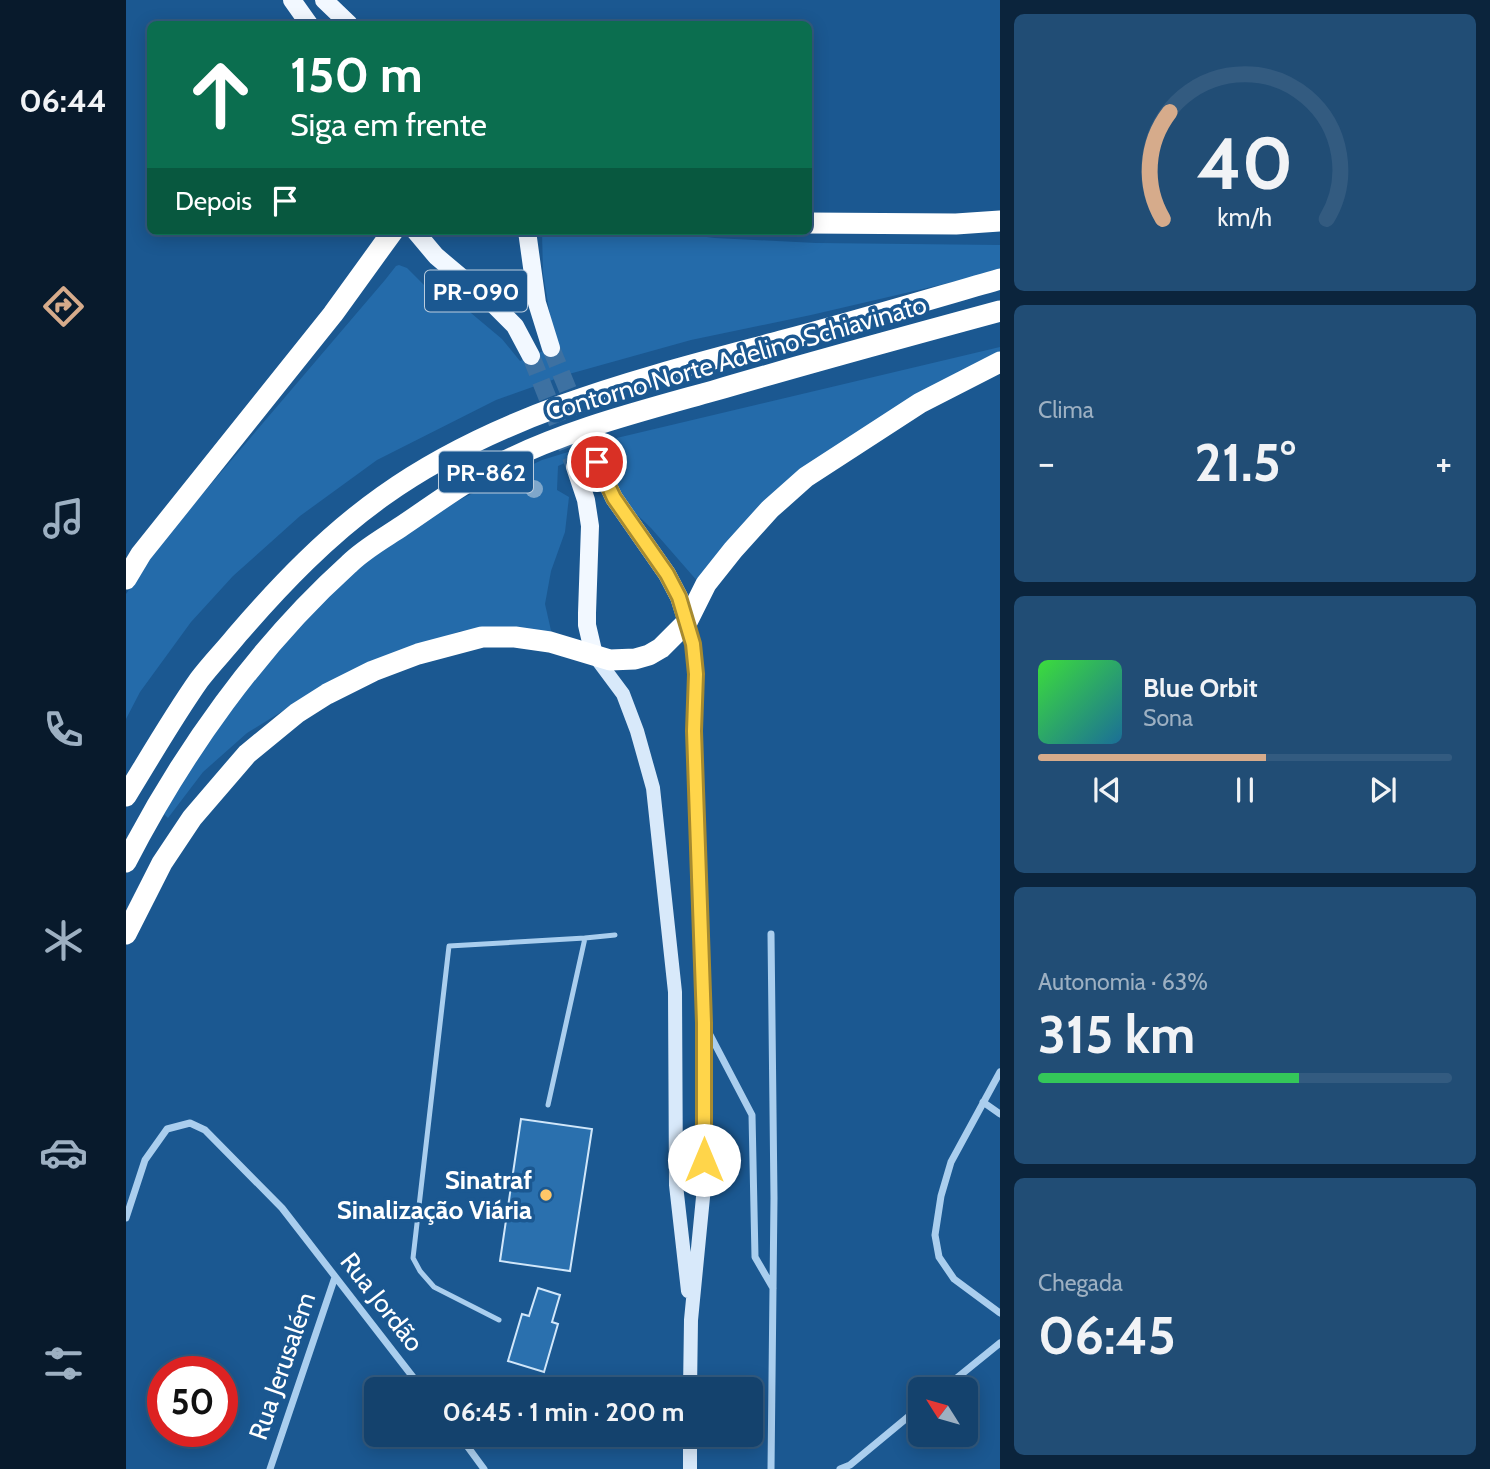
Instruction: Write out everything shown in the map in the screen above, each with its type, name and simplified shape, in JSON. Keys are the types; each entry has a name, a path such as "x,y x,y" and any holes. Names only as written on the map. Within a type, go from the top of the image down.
{"highway":[{"path":"812,223 956,224 1000,221"},
{"path":"126,579 141,554 333,314 390,235"},
{"name":"Contorno Norte Adelino Schiavinato","path":"126,796 201,677 270,596 333,536 382,497 431,465 496,432 591,394 1000,279"},
{"name":"Contorno Norte Adelino Schiavinato","path":"126,862 147,821 194,747 301,608 351,561 471,481 537,447 604,421 783,369 1000,312"},
{"path":"126,934 162,863 192,818 247,754 297,713 327,694 373,671 418,654 482,637 538,640 610,660 620,661 649,655 661,648 687,622 706,584 733,550 770,509 806,477 920,402 1000,362"}],"main road":[{"path":"292,0 307,21"},
{"path":"324,0 346,21"},
{"name":"PR-090","path":"418,235 436,256 515,326 531,356"},
{"name":"PR-090","path":"528,235 537,303 551,348"},
{"path":"597,462 614,498 667,574 679,597 693,644 696,674 694,731 704,1023 704,1187 691,1320 690,1377"},
{"path":"575,467 586,500 590,526 587,625 594,655 623,694 653,788 675,992 676,1185 691,1320"},
{"path":"690,1447 690,1469"}],"street":[{"path":"771,934 774,1198 771,1469"},
{"path":"704,1023 752,1115 755,1257 773,1289"},
{"path":"1000,1072 951,1162 941,1196 935,1235 939,1257 954,1279 1000,1314"},
{"path":"983,1102 1000,1114"},
{"name":"Rua Jordão","path":"126,1218 145,1160 158,1139 167,1129 190,1123 205,1129 282,1208 413,1377"},
{"name":"Rua Jerusalém","path":"270,1469 335,1277"},
{"path":"958,1377 1000,1343"},
{"path":"840,1469 852,1467 908,1418"},
{"path":"467,1447 484,1469"}],"lane":[{"path":"499,1320 435,1287 420,1271 413,1258 449,946 615,935"},
{"path":"548,1105 585,938"}],"shaded area":[{"path":"542,235 691,235 816,243 1000,245 1000,271 691,340 569,374 496,400 377,460 300,516 233,576 191,622 140,692 126,719 126,594 159,545 396,266 407,268 425,286 465,308 502,339 520,361 555,346 543,273"},
{"path":"1000,347 1000,359 803,474 699,583 651,528 625,503 611,472 585,454 558,466 557,490 569,497 565,532 551,571 545,604 552,635 517,627 461,631 392,655 323,686 247,733 203,772 168,818 163,813 246,681 356,567 438,511 542,460 604,441"}],"building":[{"name":"Sinatraf Sinalização Viária","path":"521,1119 592,1129 570,1271 500,1261"},
{"path":"538,1288 560,1295 552,1322 558,1324 544,1372 508,1361 522,1314 529,1316"}],"tunnel":[{"path":"551,348 597,462"},
{"path":"531,356 575,467"}],"place":[{"name":"Sinatraf Sinalização Viária","path":"546,1195"}],"route":[{"path":"597,462 614,498 667,574 679,597 693,644 696,674 694,731 704,1023 704,1160"}]}
